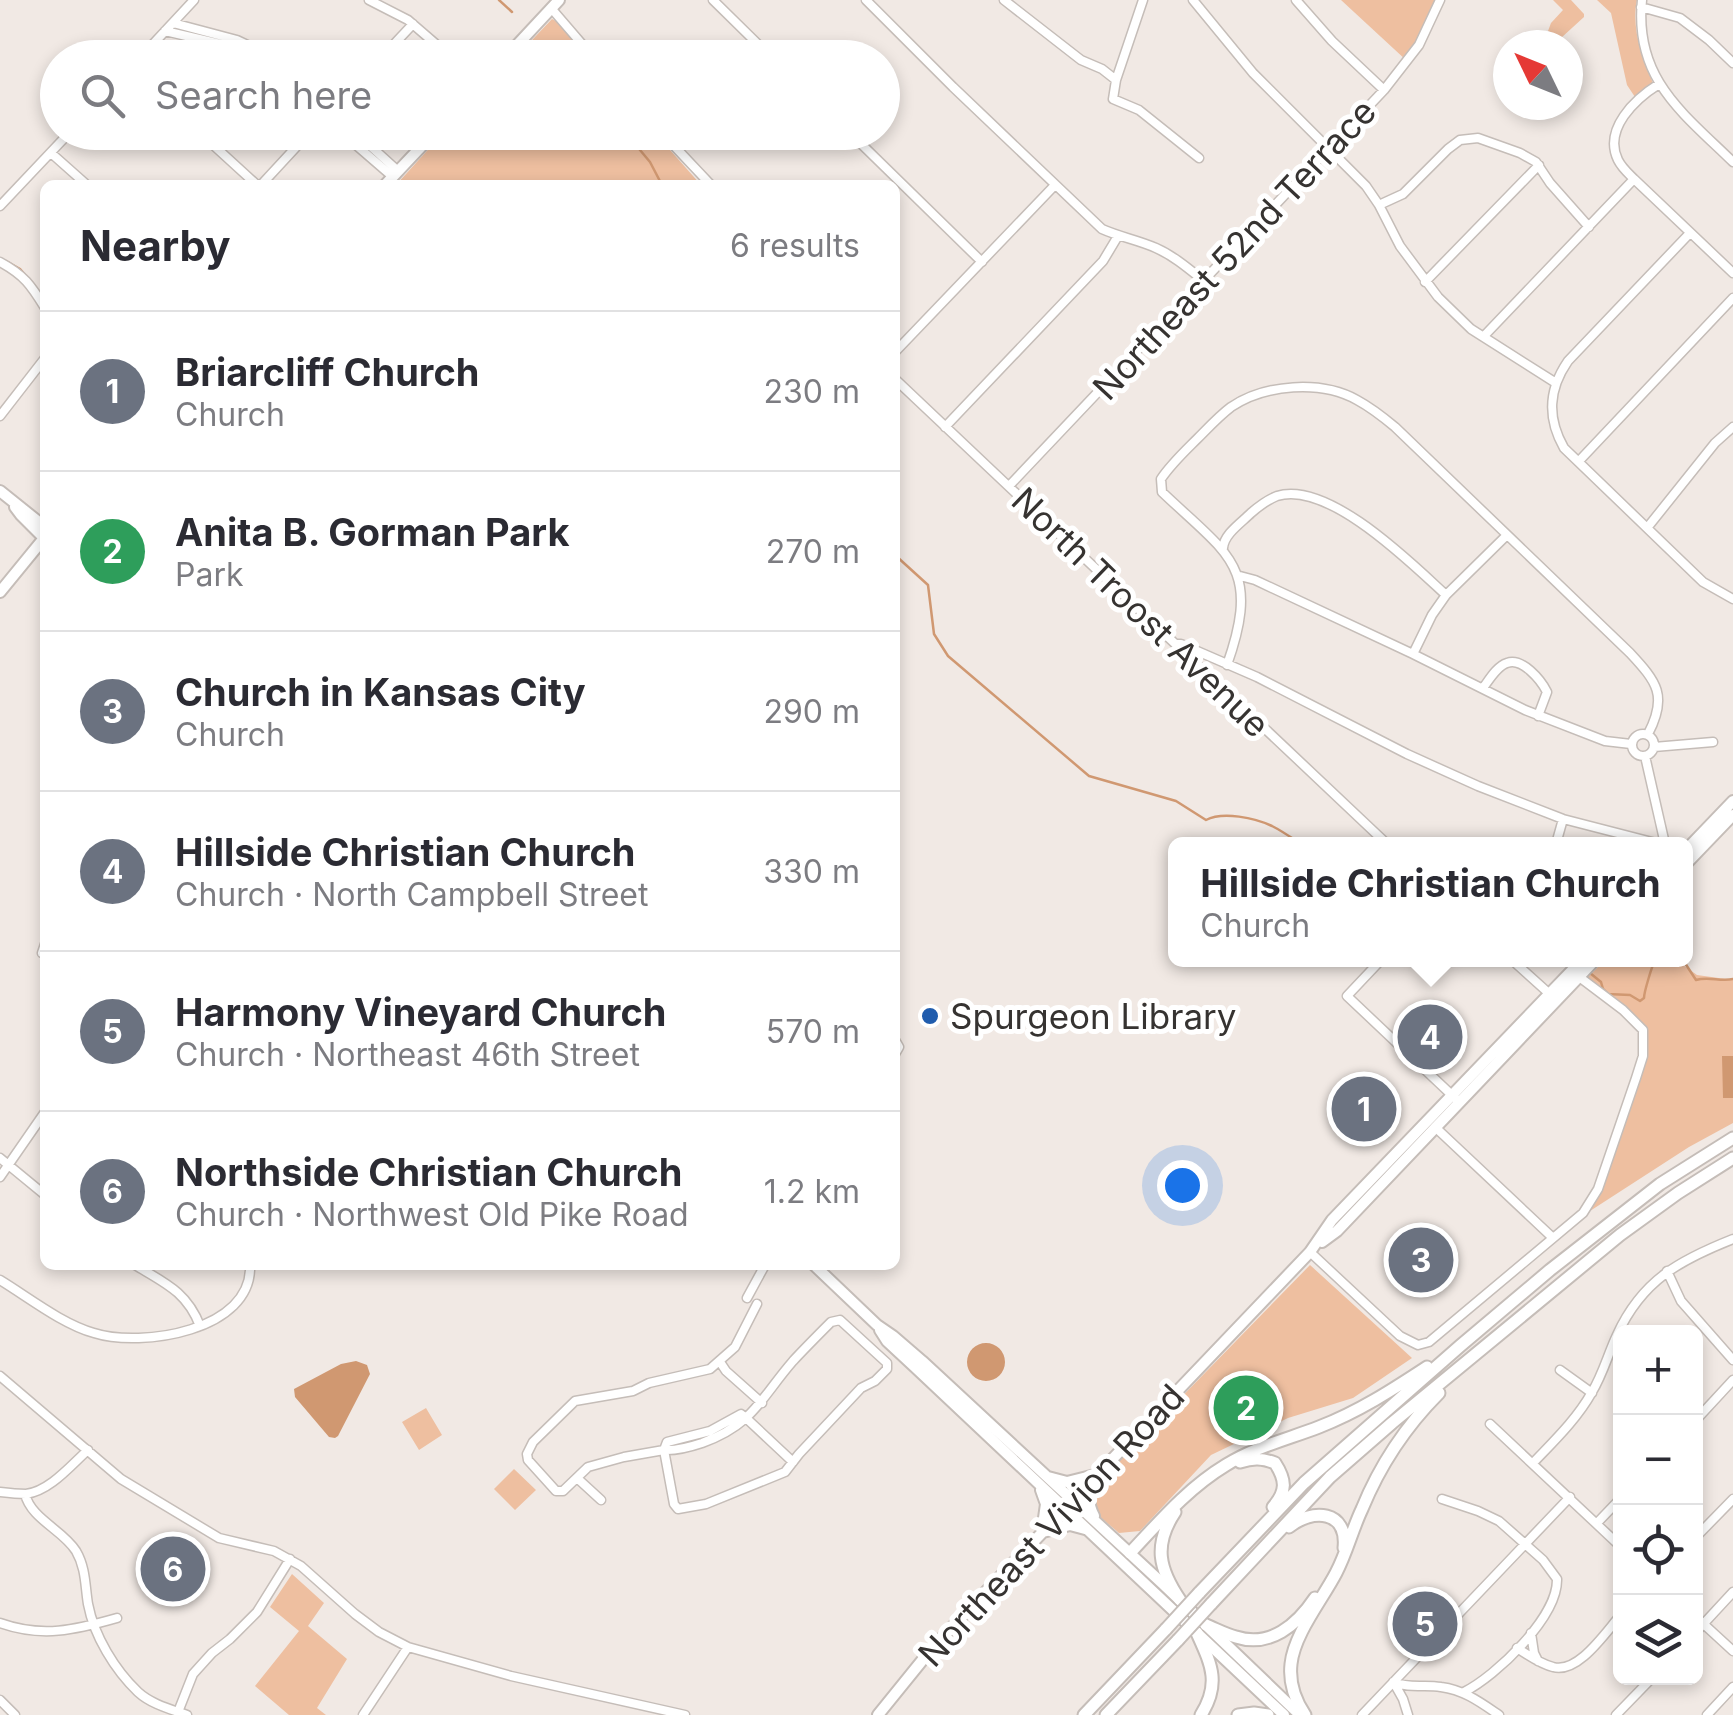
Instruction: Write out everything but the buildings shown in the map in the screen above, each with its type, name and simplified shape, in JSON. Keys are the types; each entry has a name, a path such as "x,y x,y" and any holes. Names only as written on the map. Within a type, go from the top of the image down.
{"highway":[{"path":"1084,1715 1304,1483 1550,1270 1660,1184 1733,1138"},
{"path":"1108,1715 1330,1477 1620,1235 1733,1158"},
{"path":"1130,1553 1181,1498 1228,1464 1363,1407 1460,1346"},
{"path":"1303,1715 1292,1679 1297,1644 1348,1549 1367,1497 1394,1446 1458,1370"},
{"path":"1180,1600 1166,1579 1161,1555 1169,1521 1192,1496 1239,1462 1263,1458 1274,1463 1282,1474 1284,1487 1255,1534"},
{"path":"1201,1629 1256,1640 1286,1630 1312,1603 1330,1573 1344,1547 1344,1532 1330,1518 1319,1514 1306,1516 1255,1555"},
{"path":"1201,1629 1212,1665 1212,1681 1202,1715"},
{"path":"1238,1715 1268,1715"}],"main road":[{"path":"522,40 555,3"},
{"path":"392,178 418,150"},
{"path":"0,491 40,523"},
{"path":"12,502 40,533"},
{"path":"0,592 40,544"},
{"path":"1693,850 1733,801"},
{"path":"1693,852 1733,815"},
{"name":"Northeast Vivion Road","path":"1575,974 1578,967"},
{"name":"Northeast Vivion Road","path":"1310,1252 1332,1220 1586,967"},
{"name":"Northeast Vivion Road","path":"878,1715 928,1652 1310,1252 1337,1230 1436,1127 1455,1099"},
{"path":"819,1270 922,1361 1201,1629 1284,1715"},
{"path":"1043,1480 1067,1482 1096,1475"},
{"path":"1093,1527 1089,1489 1096,1475"},
{"path":"1043,1480 1046,1504 1042,1532 1070,1525 1093,1527 1130,1553 1180,1600 1201,1629 1303,1715"},
{"path":"1068,1504 1148,1578 1164,1584"}],"street":[{"path":"157,40 194,0"},
{"path":"369,0 401,16 431,40"},
{"path":"713,0 754,40"},
{"path":"866,0 1102,229 1165,252 1204,281"},
{"path":"1004,0 1081,60 1116,80"},
{"path":"1144,0 1113,99 1147,116 1199,158"},
{"path":"1193,0 1254,72 1366,186 1400,246 1454,314 1556,383"},
{"path":"1296,0 1384,90"},
{"name":"Northeast 52nd Terrace","path":"1009,486 1384,90 1420,45 1440,0"},
{"path":"555,3 581,40"},
{"path":"1733,62 1680,18 1642,4 1643,42 1652,72 1680,110 1733,162"},
{"path":"398,40 413,24"},
{"path":"169,27 211,40"},
{"path":"169,27 231,40"},
{"path":"1659,84 1631,108 1616,131 1616,154 1634,180 1733,273"},
{"path":"1379,205 1403,194 1448,148 1460,140 1478,138 1520,153 1539,165 1588,227"},
{"path":"0,206 54,150"},
{"path":"220,150 253,180"},
{"path":"264,180 293,150"},
{"path":"361,150 392,178"},
{"path":"369,150 392,178"},
{"path":"679,150 706,180"},
{"path":"867,150 898,180"},
{"path":"51,153 81,180"},
{"path":"1426,282 1539,165"},
{"path":"1484,336 1634,180"},
{"path":"900,182 982,262"},
{"path":"900,347 1054,184"},
{"path":"1690,233 1568,362 1556,383 1551,410 1556,434 1564,448 1704,582 1733,599"},
{"path":"946,426 1103,260 1118,236"},
{"path":"0,262 21,274 40,300"},
{"path":"1579,461 1733,298"},
{"path":"0,416 40,365"},
{"name":"North Troost Avenue","path":"900,384 1380,837"},
{"path":"1227,665 1242,612 1240,576 1217,541 1162,492 1161,479 1232,406 1258,394 1314,387 1355,398 1386,420 1655,681 1655,722 1648,734 1638,736 1631,744"},
{"path":"0,396 16,396"},
{"path":"1647,528 1715,443 1733,427"},
{"path":"1225,554 1226,538 1260,504 1280,495 1309,497 1344,512 1384,538 1446,594"},
{"path":"1413,654 1446,594 1506,535"},
{"path":"1240,576 1538,716 1605,741 1631,744"},
{"path":"1175,644 1257,677 1443,771 1562,819 1634,837"},
{"path":"1483,688 1504,664 1520,663 1547,692 1538,716"},
{"path":"1645,756 1654,747 1648,734"},
{"path":"1654,747 1713,742"},
{"path":"1631,744 1645,756"},
{"path":"1645,756 1661,837"},
{"path":"1558,837 1562,819"},
{"path":"1374,967 1347,996 1455,1099"},
{"path":"1520,967 1553,997"},
{"path":"1310,1252 1400,1336 1416,1346 1429,1342 1583,1213 1598,1189 1643,1056 1643,1030 1575,974"},
{"path":"0,1177 40,1120"},
{"path":"1436,1127 1554,1238"},
{"path":"0,1158 40,1191"},
{"path":"1532,1463 1592,1393 1634,1304 1666,1271 1733,1239"},
{"path":"142,1270 184,1298 200,1326"},
{"path":"0,1280 78,1328 105,1336 163,1337 219,1317 235,1304 248,1283 249,1270"},
{"path":"746,1298 761,1270"},
{"path":"1666,1271 1681,1301 1733,1360"},
{"path":"664,1450 674,1504 678,1509 706,1504 785,1472 861,1388 887,1369 887,1362 860,1336 840,1320 831,1322 790,1364 762,1402 725,1434 693,1446 664,1450 624,1457 588,1467 563,1491 556,1490 528,1460 532,1442 575,1400 633,1391 648,1383 710,1369 735,1348 757,1304"},
{"path":"860,1336 877,1325"},
{"path":"868,1344 877,1325"},
{"path":"720,1362 762,1402"},
{"path":"1560,1370 1592,1393"},
{"path":"0,1376 121,1480 219,1538 274,1551 302,1566 367,1623 408,1648 685,1715"},
{"path":"1701,1415 1733,1380"},
{"path":"746,1418 793,1462"},
{"path":"1490,1424 1613,1539"},
{"path":"0,1492 37,1491 88,1450"},
{"path":"577,1478 601,1500"},
{"path":"25,1494 27,1504 75,1549 84,1569 93,1625 112,1659 138,1692 155,1704 183,1714 186,1688 200,1664 257,1612 290,1559"},
{"path":"1362,1715 1570,1498"},
{"path":"1442,1499 1489,1516 1508,1528 1549,1566 1557,1579 1553,1602 1518,1648 1480,1683 1464,1692"},
{"path":"1703,1530 1733,1499"},
{"path":"1597,1524 1614,1505"},
{"path":"1733,1592 1703,1624 1733,1652"},
{"path":"0,1623 46,1633 117,1618"},
{"path":"1518,1648 1553,1668 1565,1668 1573,1665 1613,1623"},
{"path":"1530,1633 1538,1660"},
{"path":"363,1715 408,1648"},
{"path":"1394,1682 1404,1691 1408,1715"},
{"path":"1478,1701 1480,1683"},
{"path":"1616,1715 1645,1685"},
{"path":"1404,1691 1441,1687 1464,1692 1498,1715"},
{"path":"1707,1715 1733,1687"},
{"path":"0,1700 16,1715"}],"shaded area":[{"path":"1341,0 1440,0 1407,61"},
{"path":"1553,0 1571,0 1584,17 1570,30 1548,30 1551,23 1563,10"},
{"path":"1597,0 1637,0 1637,32 1653,83 1635,97 1627,85 1611,13"},
{"path":"552,19 574,40 532,40"},
{"path":"428,150 670,150 697,180 401,180"},
{"path":"1598,967 1686,967 1697,975 1733,980 1733,1123 1590,1211 1603,1185 1643,1056 1643,1031 1588,977"},
{"path":"1722,1056 1733,1056 1733,1098 1723,1098"},
{"path":"1310,1265 1412,1358 1353,1398 1288,1418 1211,1455 1140,1531 1119,1533 1093,1511 1090,1491"},
{"path":"986,1343 999,1349 1005,1362 999,1375 986,1381 973,1375 967,1362 973,1349"},
{"path":"356,1361 367,1365 370,1374 338,1436 329,1437 295,1397 294,1389 341,1364"},
{"path":"426,1408 442,1435 419,1450 402,1422"},
{"path":"514,1469 536,1490 515,1510 494,1489"},
{"path":"292,1574 324,1603 308,1626 347,1659 317,1708 326,1715 289,1715 255,1686 299,1631 270,1607"}],"waterway":[{"path":"499,0 512,12"},
{"path":"640,150 659,180"},
{"path":"6,261 20,269 34,285"},
{"path":"900,560 928,585 934,634 948,656 1089,776 1176,801 1206,820 1230,816 1257,820 1290,837"},
{"path":"1590,973 1608,994 1630,995 1640,1001 1652,967"},
{"path":"1688,967 1696,980 1733,979"}],"place":[{"name":"Spurgeon Library","path":"930,1016"},
{"name":"Hillside Christian Church","path":"1430,1037"},
{"name":"Briarcliff Church","path":"1364,1109"},
{"name":"Church in Kansas City","path":"1421,1260"},
{"name":"Anita B. Gorman Park","path":"1246,1408"},
{"name":"Northside Christian Church","path":"173,1569"},
{"name":"Harmony Vineyard Church","path":"1425,1624"}]}
